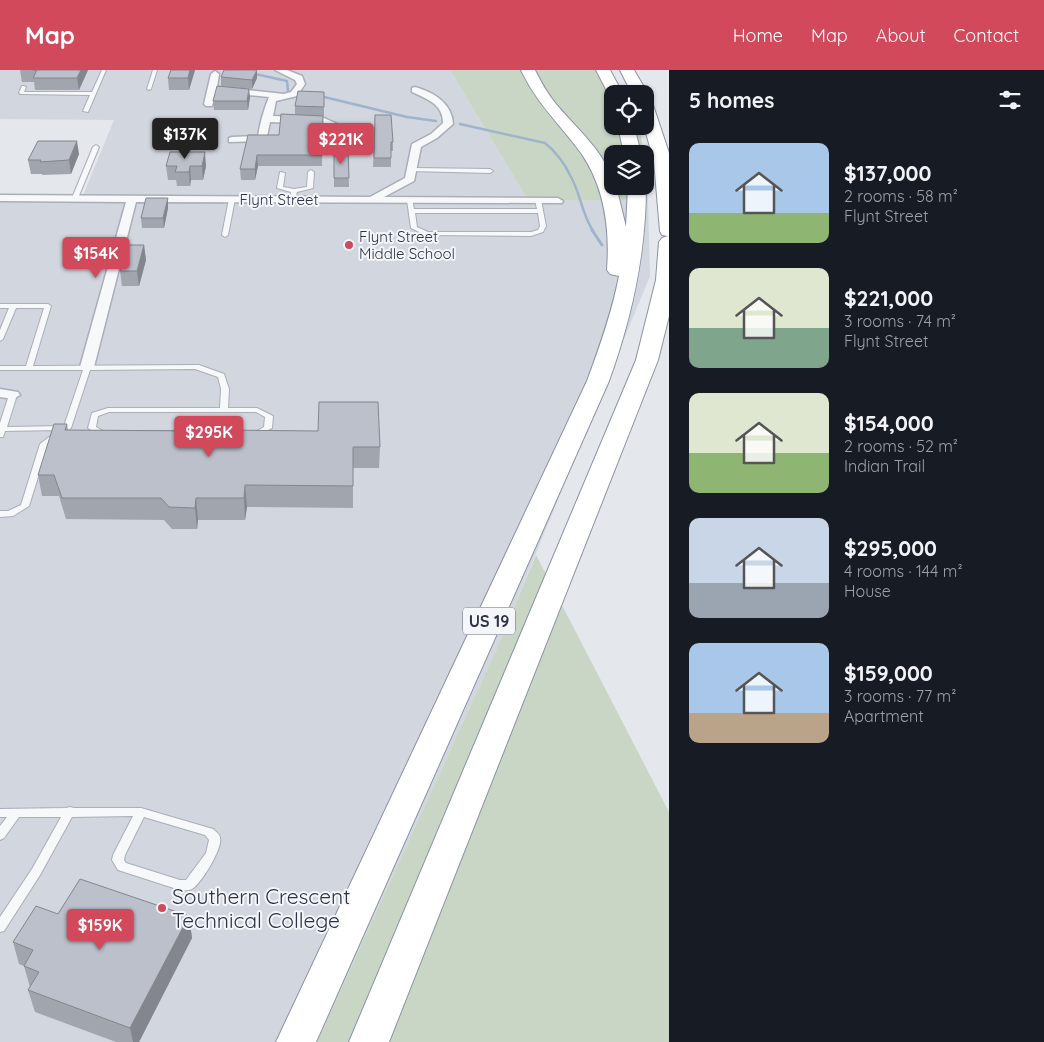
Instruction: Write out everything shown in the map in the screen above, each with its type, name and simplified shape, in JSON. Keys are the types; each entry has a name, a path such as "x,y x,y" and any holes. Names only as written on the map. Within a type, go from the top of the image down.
{"highway":[{"path":"528,70 544,99 594,160 610,195 617,229 618,246 611,346"},
{"path":"603,70 610,85"},
{"path":"627,70 635,85"},
{"path":"654,133 663,161 669,230"},
{"name":"US 19","path":"296,1042 574,436 611,346 625,303 633,262 636,237 637,195"},
{"name":"US 19","path":"369,1042 647,360 663,314 669,242"}],"street":[{"path":"232,140 263,139 265,122 268,119 272,99 294,94 301,84 298,78 279,70"},
{"path":"209,104 215,74"},
{"path":"212,89 283,96"},
{"path":"373,200 381,193 406,183 411,177 413,155 416,146 419,142 434,136 448,124 449,116 444,107 435,99 416,90"},
{"path":"268,119 330,122 339,128 339,152"},
{"name":"Flynt Street","path":"0,198 232,199 294,195 373,200 411,205 539,206 558,200"},
{"path":"87,367 132,198"}],"lane":[{"path":"86,111 104,70"},
{"path":"149,90 155,70"},
{"path":"24,87 21,93 94,94"},
{"path":"75,198 96,146"},
{"path":"412,170 490,171"},
{"path":"282,172 280,188 294,195 310,188 311,172"},
{"path":"226,235 232,199"},
{"path":"411,205 414,228 427,234 531,234 540,231 543,226 539,206"},
{"path":"0,306 48,306 29,367"},
{"path":"0,339 13,306"},
{"path":"0,514 10,514 25,506 44,444 67,428 87,367"},
{"path":"0,368 196,367 221,376 225,388 224,410"},
{"path":"6,394 1,432 67,428"},
{"path":"108,410 224,410 257,410 269,416 268,428 256,434 104,434 92,428 96,415 108,410"},
{"path":"0,927 36,872 70,812"},
{"path":"0,813 141,812 209,832 215,838 216,845 189,885 180,885 122,867 118,860 118,855 141,812"},
{"path":"0,835 16,813"}],"shaded area":[{"path":"0,70 450,70 528,200 648,201 650,276 497,648 317,1042 0,1042 0,198 82,198 114,120 0,119"}],"green space":[{"path":"450,70 609,70 618,85 604,85 604,135 641,135 642,145 604,145 604,195 647,195 648,201 528,200"},
{"path":"536,555 669,812 669,1042 317,1042 497,648"}],"building":[{"path":"37,70 81,70 77,78 33,78"},
{"path":"171,70 190,70 188,78 168,78"},
{"path":"224,70 257,70 252,80 221,77"},
{"path":"217,86 249,89 247,101 213,101"},
{"path":"298,91 324,92 324,107 295,106"},
{"path":"281,114 323,116 322,155 257,155 255,169 240,169 248,135 279,135"},
{"path":"375,115 391,115 393,142 391,142 391,158 374,158"},
{"path":"38,141 77,141 69,160 40,162 41,160 28,160"},
{"path":"334,151 348,151 349,178 334,178"},
{"path":"170,152 205,152 202,166 190,166 189,172 175,172 177,166 166,166"},
{"path":"146,198 168,198 163,218 141,218"},
{"path":"128,245 144,245 137,271 120,271"},
{"path":"319,402 378,402 380,447 353,447 353,486 245,485 244,498 196,498 195,508 169,507 161,498 62,498 54,475 38,475 54,424 67,424 65,430 202,431 204,419 219,419 218,430 318,431"},
{"path":"80,879 189,916 130,1028 28,990 39,972 24,966 33,950 13,942 36,906 58,914"}],"waterway":[{"path":"254,70 251,73 287,81 288,91"},
{"path":"320,96 407,117 436,121"},
{"path":"460,124 545,143 569,172 593,231"},
{"path":"592,230 602,245"}],"place":[{"name":"Flynt Street Middle School","path":"349,245"},
{"name":"Southern Crescent Technical College","path":"162,908"}]}
